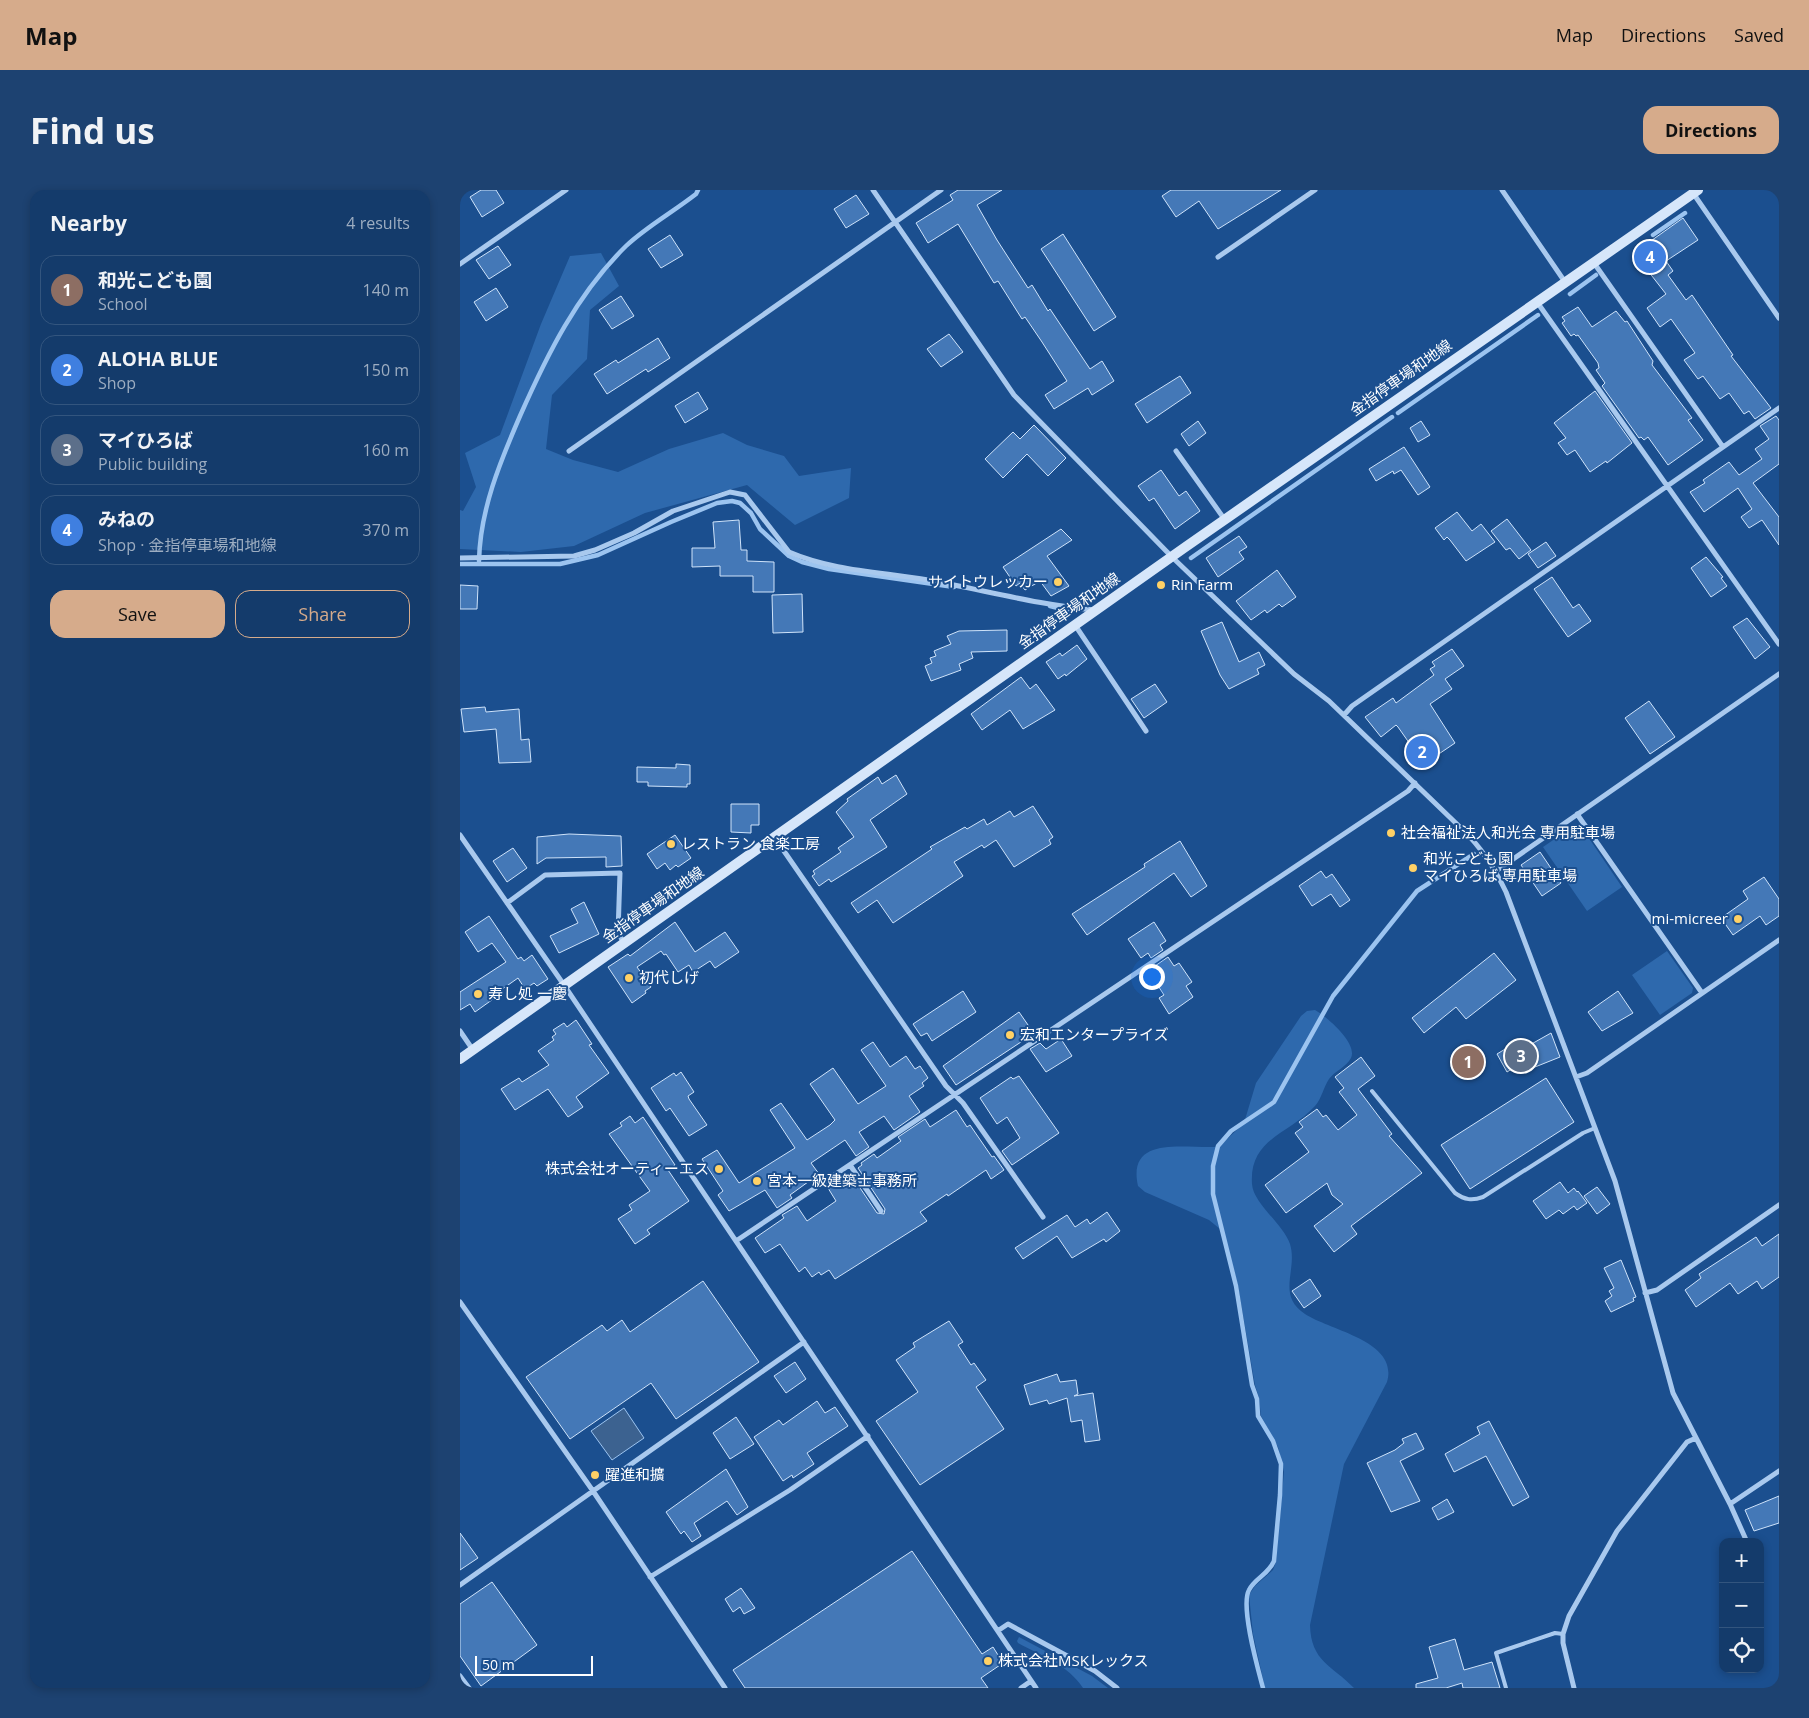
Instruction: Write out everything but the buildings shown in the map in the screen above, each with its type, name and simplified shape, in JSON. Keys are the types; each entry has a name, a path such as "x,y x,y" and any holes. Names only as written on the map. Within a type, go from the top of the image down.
{"main road":[{"name":"金指停車場和地線","path":"460,1059 1075,625 1695,192"}],"street":[{"path":"460,264 566,190"},
{"path":"873,190 1014,395 1172,557 1294,674 1344,714 1467,834 1496,871 1615,1181 1673,1393 1730,1504 1745,1538"},
{"path":"569,451 941,190"},
{"path":"1502,190 1565,282"},
{"path":"1218,257 1312,191"},
{"path":"1695,192 1779,318"},
{"path":"1594,263 1723,447"},
{"path":"1537,302 1779,644"},
{"path":"1344,714 1352,706 1779,408"},
{"path":"1176,451 1225,520"},
{"path":"460,558 574,556 595,550 634,533 674,511 730,492 745,495 789,552 800,556 847,568 928,580 1053,606 1097,610"},
{"path":"1075,625 1146,731"},
{"path":"1496,871 1779,674"},
{"path":"736,1241 1399,796 1415,783"},
{"path":"1577,814 1702,993"},
{"path":"460,835 564,985 999,1630 1036,1688"},
{"path":"774,837 946,1086 963,1103 1043,1217"},
{"path":"507,903 545,875 620,873 618,933 624,943"},
{"path":"1576,1077 1587,1073 1779,940"},
{"path":"460,1031 473,1050"},
{"path":"850,1164 881,1211"},
{"path":"1646,1293 1657,1290 1779,1205"},
{"path":"460,1302 593,1491 725,1688"},
{"path":"460,1585 804,1342"},
{"path":"650,1577 790,1490 868,1436"},
{"path":"1574,1688 1565,1653 1563,1634 1569,1616 1620,1527 1687,1442 1696,1438"},
{"path":"1730,1504 1779,1471"},
{"path":"999,1630 1008,1624 1095,1671 1117,1688"},
{"path":"460,1676 469,1688"},
{"path":"1021,1688 1031,1681"}],"lane":[{"path":"1372,1091 1456,1193 1464,1199 1474,1200 1483,1197 1583,1133 1595,1128"},
{"path":"1506,1688 1496,1653 1555,1633 1563,1634"}],"shaded area":[{"path":"601,253 619,286 590,310 587,359 552,395 546,449 573,460 618,472 669,449 723,433 747,445 784,456 799,476 851,468 849,498 795,525 747,485 645,513 574,546 521,552 460,549 460,510 463,511 476,487 465,453 500,435 541,324 570,256"},
{"path":"1575,825 1580,825 1622,887 1587,911 1543,847"},
{"path":"1667,951 1693,988 1692,993 1660,1015 1632,975"},
{"path":"1315,1010 1334,1024 1346,1038 1352,1052 1351,1058 1329,1079 1315,1106 1305,1116 1264,1146 1257,1156 1253,1169 1252,1184 1257,1199 1281,1229 1290,1244 1292,1263 1290,1290 1296,1307 1316,1320 1346,1332 1373,1347 1383,1356 1388,1368 1387,1382 1344,1464 1310,1625 1314,1647 1319,1655 1324,1662 1354,1688 1265,1688 1253,1634 1249,1595 1255,1586 1273,1570 1276,1562 1284,1472 1278,1447 1261,1416 1238,1286 1226,1240 1220,1229 1209,1220 1145,1192 1138,1186 1137,1170 1141,1159 1149,1152 1160,1148 1220,1146 1244,1123 1256,1083 1301,1016 1307,1011"},
{"path":"624,1408 644,1438 612,1460 591,1431"},
{"path":"1019,1637 1092,1676 1108,1688 1083,1688 1062,1667 1018,1643"}],"waterway":[{"path":"479,561 483,523 492,487 530,393 552,348 578,305 608,265 642,232 696,194 698,190"},
{"path":"1653,235 1685,213"},
{"path":"1570,294 1596,275"},
{"path":"1398,413 1538,315"},
{"path":"1191,558 1392,417"},
{"path":"460,564 560,564 598,555 717,503 732,501 740,503 751,513 760,529 789,556 802,562 829,569 954,587"},
{"path":"1050,606 1070,611"},
{"path":"1263,1688 1248,1623 1247,1598 1249,1590 1274,1561 1281,1464 1273,1441 1258,1416 1257,1399 1252,1385 1236,1286 1213,1194 1213,1166 1218,1146 1231,1131 1274,1102 1333,996 1417,891 1474,854"}],"place":[{"name":"みねの","path":"1650,257"},
{"name":"サイトウレッカー","path":"1058,582"},
{"name":"Rin Farm","path":"1161,585"},
{"name":"ALOHA BLUE","path":"1422,752"},
{"name":"社会福祉法人和光会 専用駐車場","path":"1391,833"},
{"name":"レストラン 食楽工房","path":"671,844"},
{"name":"和光こども園 マイひろば 専用駐車場","path":"1413,868"},
{"name":"mi-micreer","path":"1738,919"},
{"name":"初代しげ","path":"629,978"},
{"name":"寿し処 一慶","path":"478,994"},
{"name":"宏和エンタープライズ","path":"1010,1035"},
{"name":"マイひろば","path":"1521,1056"},
{"name":"和光こども園","path":"1468,1062"},
{"name":"株式会社オーティーエス","path":"719,1169"},
{"name":"宮本一級建築士事務所","path":"757,1181"},
{"name":"躍進和擴","path":"595,1475"},
{"name":"株式会社MSKレックス","path":"988,1661"}]}
